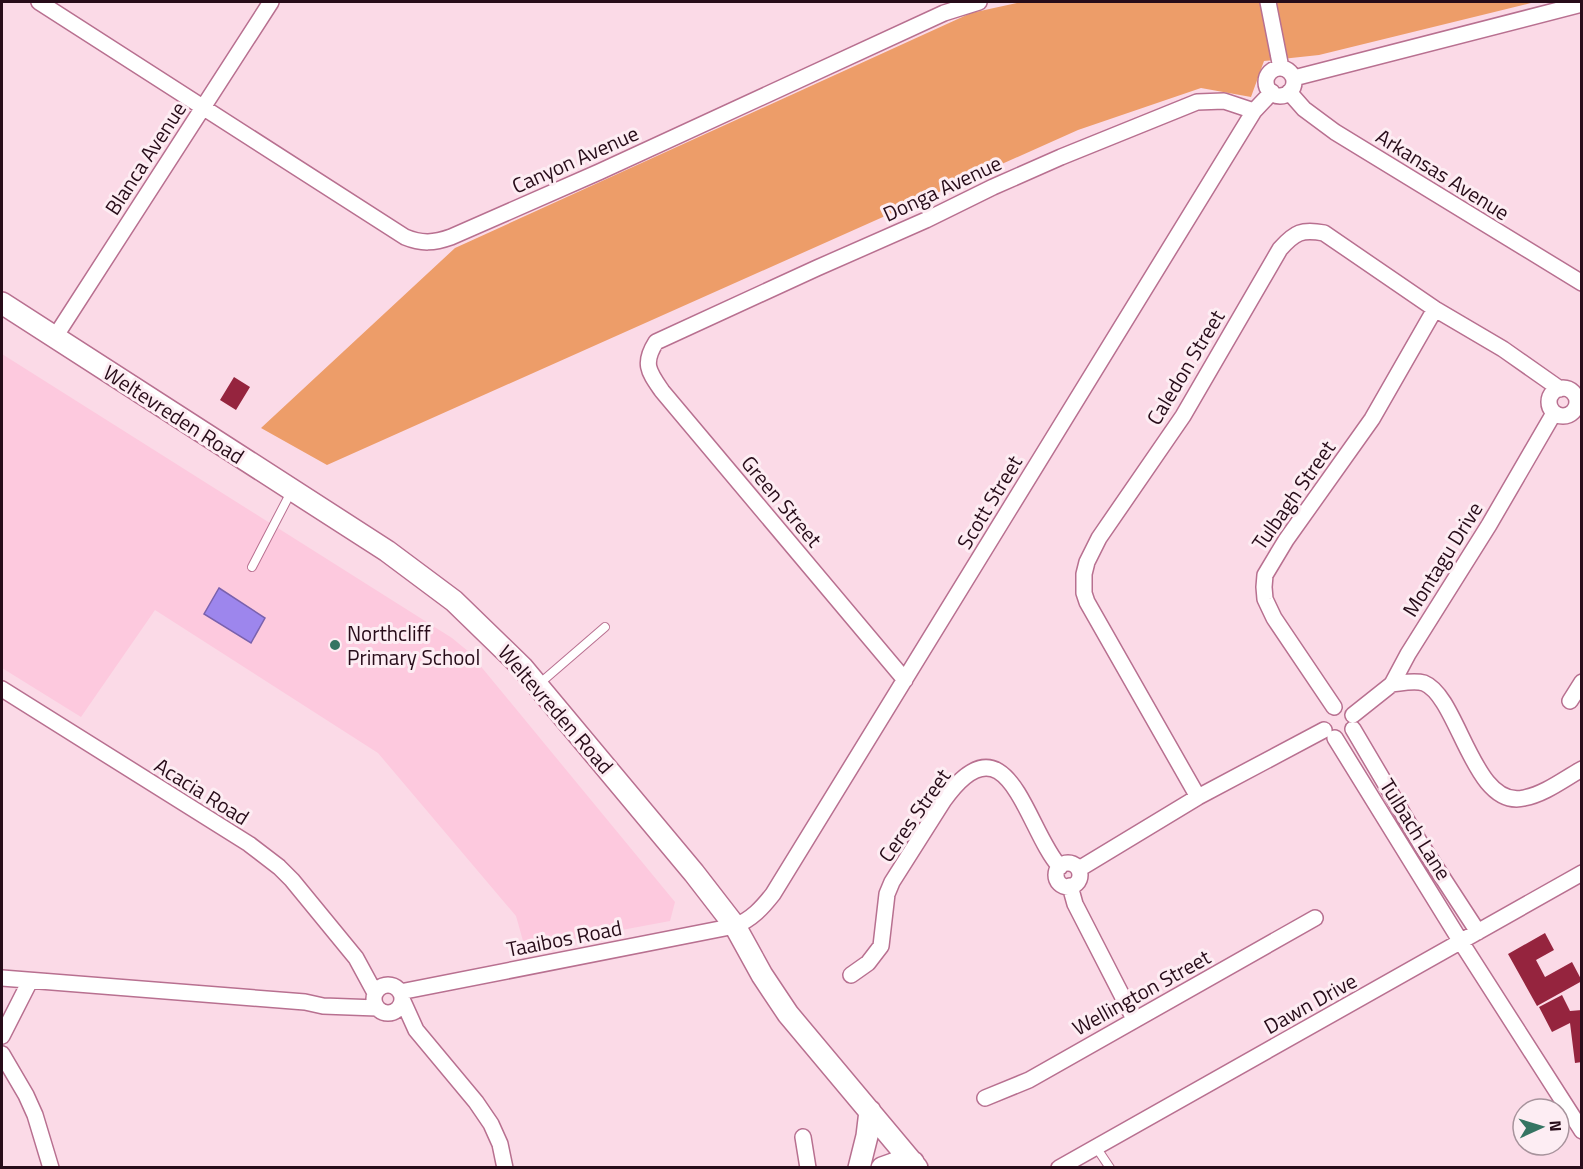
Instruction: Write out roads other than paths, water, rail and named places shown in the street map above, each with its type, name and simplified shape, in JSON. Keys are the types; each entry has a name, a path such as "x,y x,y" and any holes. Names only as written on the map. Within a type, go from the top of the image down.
{"main road":[{"name":"Weltevreden Road","path":"2,303 424,576 484,628 538,685 672,847 735,926 762,975 788,1014 915,1165"},
{"path":"859,1167 867,1136 870,1111"},
{"name":"Weltevreden Road","path":"882,1167 896,1162 915,1165"}],"street":[{"name":"Canyon Avenue","path":"39,2 405,237 432,243 451,237 599,172 944,13 979,2"},
{"name":"Blanca Avenue","path":"54,337 271,2"},
{"path":"1268,2 1281,68"},
{"path":"1291,85 1289,71 1281,68 1272,71 1266,79 1268,89 1282,95 1291,85 1581,4"},
{"name":"Arkansas Avenue","path":"1291,85 1304,108 1335,132 1581,283"},
{"name":"Scott Street","path":"735,926 748,921 759,912 773,894 1254,111 1272,92"},
{"name":"Donga Avenue","path":"656,342 1060,157 1197,102 1224,101 1254,111"},
{"name":"Caledon Street","path":"1198,797 1087,602 1083,583 1087,562 1099,538 1183,416 1280,249 1299,232 1324,233 1435,309 1503,349 1560,389"},
{"name":"Tulbagh Street","path":"1334,707 1274,618 1265,599 1265,575 1286,540 1372,419 1435,309"},
{"name":"Green Street","path":"656,342 648,354 647,363 650,373 662,391 905,680"},
{"path":"1560,389 1574,393 1579,404 1569,415 1559,416 1551,409 1551,394 1560,389"},
{"name":"Montagu Drive","path":"1353,722 1392,684 1554,413"},
{"path":"1570,701 1581,682"},
{"path":"1392,684 1423,683 1438,693 1479,771 1494,788 1506,797 1524,798 1549,788 1581,769"},
{"name":"Acacia Road","path":"2,689 266,856 292,880 386,998 416,1030 486,1115 497,1134 505,1167"},
{"path":"1079,869 1198,797 1330,734 1343,738 1353,722 1348,710 1341,706 1328,710 1324,716 1330,734"},
{"name":"Tulbach Lane","path":"1353,722 1435,867 1478,932"},
{"name":"Tulbach Lane","path":"1330,734 1581,1131"},
{"name":"Ceres Street","path":"851,975 868,963 881,946 884,905 892,882 944,800 969,772 992,769 1007,778 1018,793 1048,851 1059,867"},
{"path":"1070,863 1079,869 1078,882 1071,886 1066,886 1058,880 1059,867 1070,863"},
{"path":"1421,876 1435,867"},
{"name":"Dawn Drive","path":"1063,1166 1581,873"},
{"path":"1071,886 1075,904 1134,1019"},
{"name":"Wellington Street","path":"985,1098 1029,1080 1315,918"},
{"name":"Taaibos Road","path":"2,978 305,1002 323,1006 386,998 735,926"},
{"path":"2,1036 30,981"},
{"path":"2,1054 35,1115 51,1167"},
{"path":"802,1137 808,1167"}],"lane":[{"path":"252,567 292,490"},
{"path":"538,685 605,627"},
{"path":"1096,1147 1110,1167"}],"place":[{"name":"Northcliff Primary School","path":"335,645"}]}
